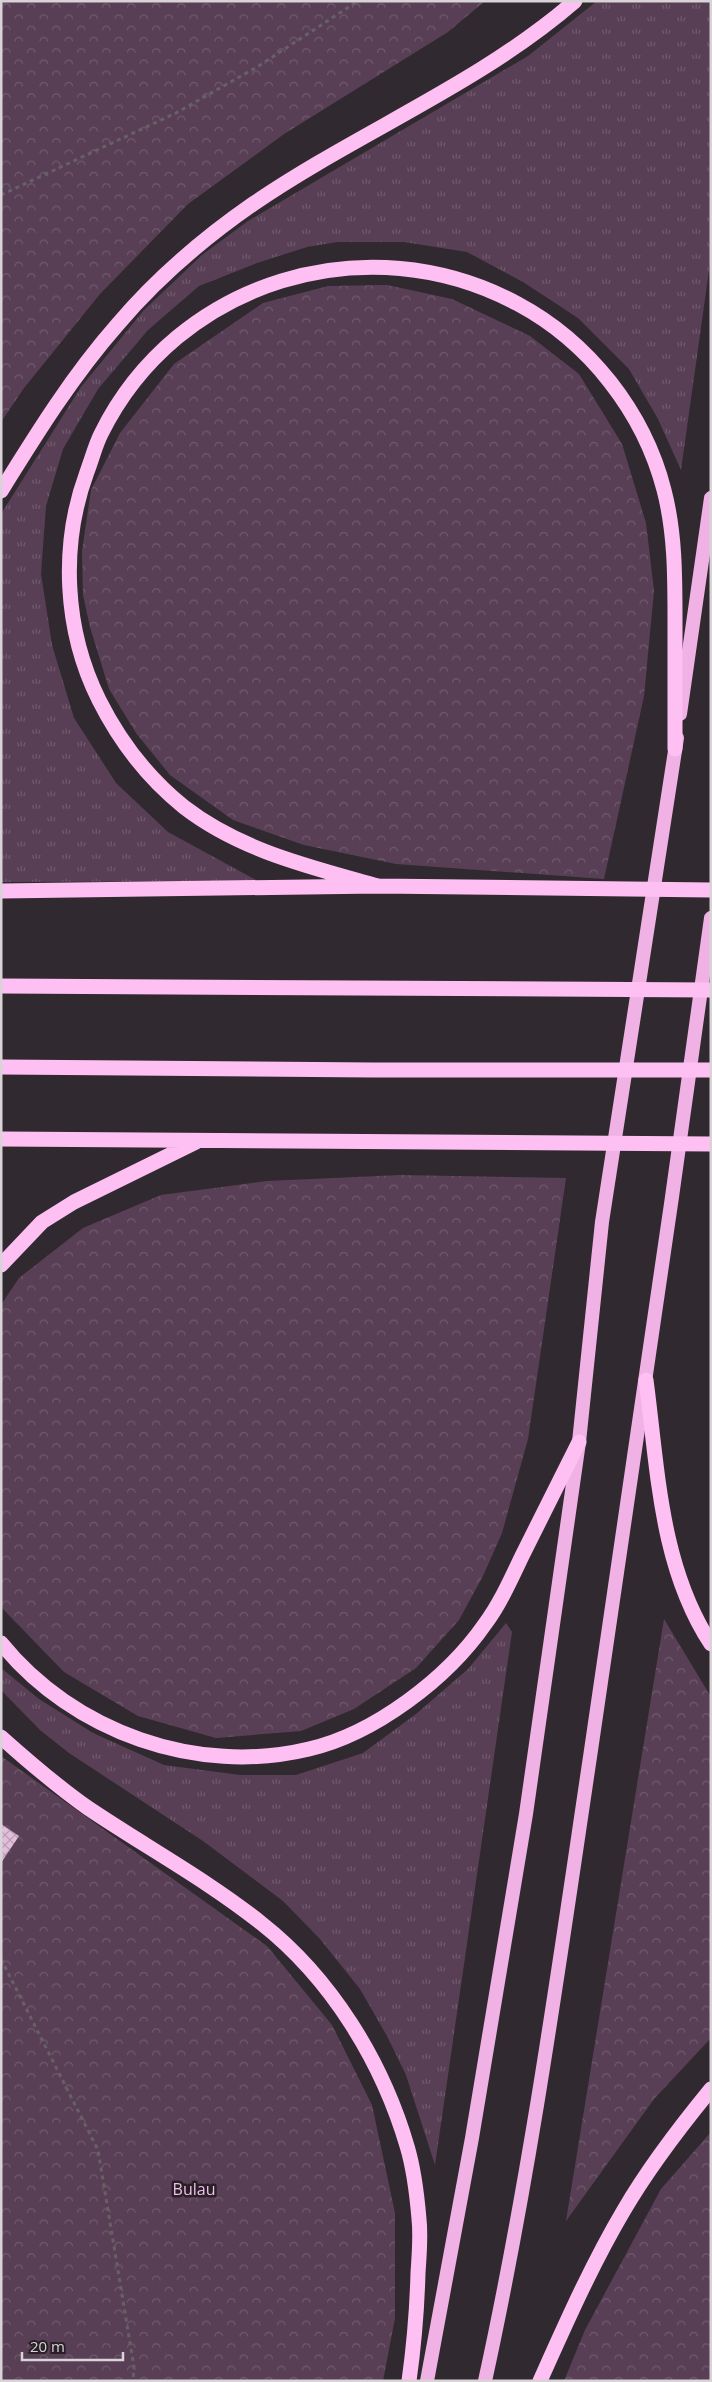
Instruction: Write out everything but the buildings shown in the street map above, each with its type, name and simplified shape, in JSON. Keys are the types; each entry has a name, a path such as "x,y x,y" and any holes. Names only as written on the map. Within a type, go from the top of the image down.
{"highway":[{"path":"1,491 47,417 86,364 118,324 172,269 253,204 352,143 469,78 510,52 575,1"},
{"path":"378,886 278,857 239,841 186,808 159,784 126,746 110,721 93,688 77,640 69,576 72,529 78,497 100,435 119,403 139,376 164,350 206,316 232,301 288,278 318,271 364,266 427,271 480,286 518,304 548,322 590,359 610,381 630,410 656,463 664,491 673,536 675,749"},
{"path":"427,2381 474,2129 526,1814 579,1442 602,1222 669,792 711,498"},
{"path":"1,892 378,886 711,890"},
{"path":"485,2381 526,2167 670,1222 711,918"},
{"path":"1,986 711,990"},
{"path":"1,1067 711,1070"},
{"path":"1,1139 711,1144"},
{"path":"1,1265 42,1222 66,1207 201,1139"},
{"path":"646,1380 661,1500 671,1555 696,1621 711,1644"},
{"path":"1,1643 36,1681 61,1701 115,1731 134,1739 207,1755 271,1756 310,1749 370,1725 405,1703 462,1652 486,1624 579,1442"},
{"path":"1,1737 87,1807 199,1878 262,1923 312,1971 353,2026 378,2071 395,2111 408,2147 415,2184 420,2222 416,2335 409,2381"},
{"path":"540,2381 596,2262 624,2210 654,2162 711,2089"}],"path":[{"path":"1,195 176,113 257,67 358,1"},
{"path":"1,1959 98,2150 134,2367 132,2381"}],"green space":[{"path":"1,1 485,1 448,32 284,134 188,204 100,294 24,388 1,422"},
{"path":"597,1 711,1 711,256 681,470 658,419 629,369 578,318 523,282 467,252 404,242 337,242 307,247 257,263 199,286 148,330 98,389 63,449 46,506 41,574 52,645 74,718 116,783 168,832 258,881 1,882 1,514 81,387 144,310 202,255 248,221 528,56"},
{"path":"387,285 452,299 530,336 579,374 622,444 646,523 654,591 644,696 604,879 396,864 304,845 233,820 170,775 136,733 109,689 90,627 83,595 82,551 91,490 120,433 174,364 263,303 328,286"},
{"path":"400,1175 566,1178 528,1439 502,1533 483,1576 459,1620 416,1668 354,1709 301,1731 216,1738 138,1716 64,1672 1,1607 1,1305 19,1278 83,1228 161,1195 267,1181"},
{"path":"711,1360 711,1501 710,1498"},
{"path":"664,1619 711,1697 711,2038 654,2099 566,2221"},
{"path":"506,1623 512,1632 435,2165 406,2075 387,2036 360,1989 320,1939 283,1901 203,1841 69,1753 40,1730 1,1690 1,1668 39,1699 93,1733 164,1765 240,1775 296,1775 363,1753 416,1714 468,1669"},
{"name":"Bulau","path":"1,1756 267,1946 332,2025 372,2105 395,2213 395,2318 383,2381 1,2381"},
{"path":"711,2132 711,2381 564,2381 585,2330 661,2189"}]}
